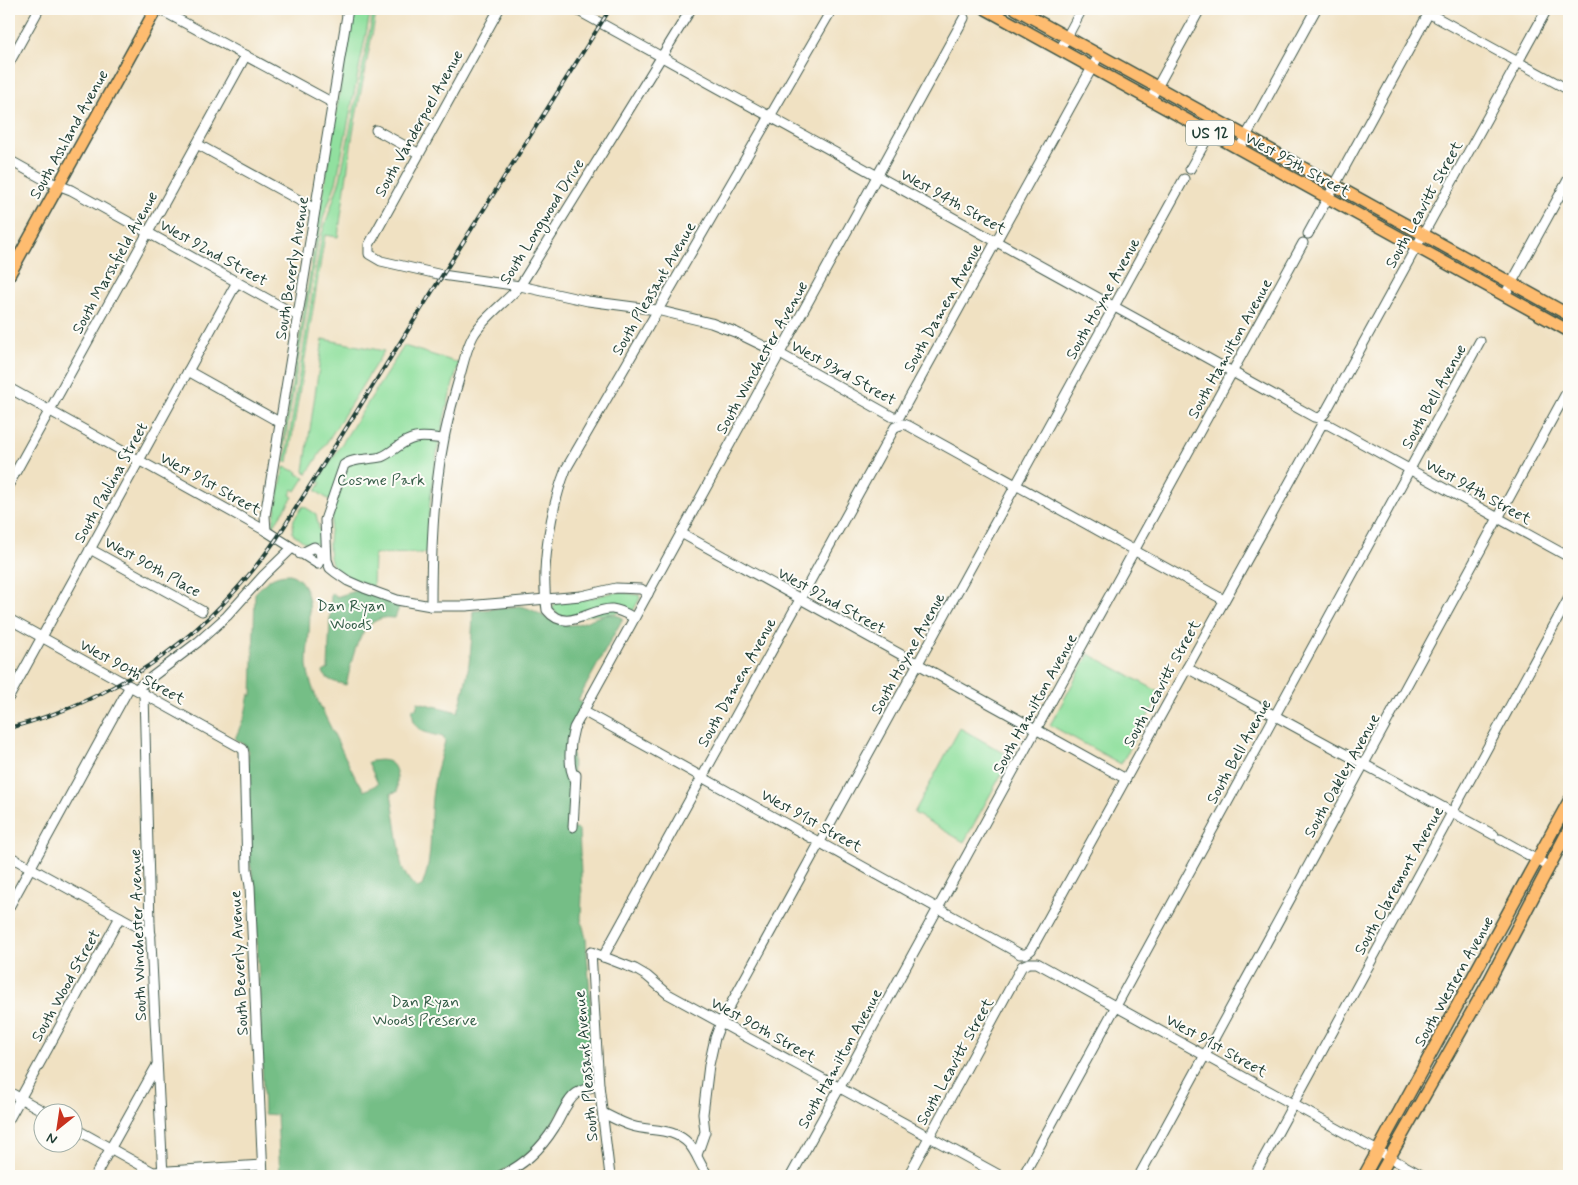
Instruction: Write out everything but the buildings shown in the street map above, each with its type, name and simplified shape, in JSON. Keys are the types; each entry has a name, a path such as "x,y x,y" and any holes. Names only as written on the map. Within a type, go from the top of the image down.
{"main road":[{"name":"South Ashland Avenue","path":"9,275 157,9"},
{"name":"West 95th Street","path":"986,9 1569,331"},
{"name":"West 95th Street","path":"1016,9 1569,315"},
{"name":"South Western Avenue","path":"1364,1176 1569,802"},
{"name":"South Western Avenue","path":"1380,1176 1487,985 1569,829"},
{"path":"1457,1037 1462,1018 1476,988 1476,972"}],"street":[{"path":"9,63 39,9"},
{"path":"157,9 333,103"},
{"name":"South Beverly Avenue","path":"266,532 265,516 348,9"},
{"name":"South Vanderpoel Avenue","path":"369,254 368,245 499,9"},
{"name":"West 94th Street","path":"575,9 1314,417 1324,420 1410,470 1569,557"},
{"name":"South Longwood Drive","path":"431,606 433,511 443,438 452,401 473,336 482,323 507,302 520,286 691,9"},
{"name":"South Pleasant Avenue","path":"546,599 546,553 552,516 566,469 832,9"},
{"path":"1060,50 1082,9"},
{"path":"1150,100 1200,9"},
{"path":"1239,149 1316,9"},
{"name":"South Leavitt Street","path":"908,1176 1324,420 1416,247 1547,9"},
{"path":"1308,234 1427,10 1569,90"},
{"name":"South Winchester Avenue","path":"583,711 964,18"},
{"name":"South Marshfield Avenue","path":"9,484 246,55"},
{"name":"South Damen Avenue","path":"603,956 1099,55"},
{"path":"1190,169 1217,121"},
{"path":"376,130 418,153"},
{"path":"197,144 315,209"},
{"name":"West 92nd Street","path":"9,160 45,180 70,190 298,316"},
{"path":"1505,295 1569,178"},
{"name":"South Hoyne Avenue","path":"697,1155 704,1132 703,1114 709,1065 721,1022 1184,179"},
{"name":"South Hamilton Avenue","path":"791,1176 1303,244"},
{"name":"West 93rd Street","path":"369,254 381,261 438,274 520,286 588,301 657,310 711,323 735,332 780,354 1224,600"},
{"name":"South Paulina Street","path":"9,697 237,282"},
{"name":"South Bell Avenue","path":"1022,1176 1480,341"},
{"path":"188,371 281,423"},
{"name":"West 91st Street","path":"9,388 266,532 300,554 318,564 321,554 318,548 309,548 300,554"},
{"name":"South Oakley Avenue","path":"1138,1176 1569,388"},
{"path":"443,438 416,438 405,442 384,456 348,462 344,466 338,478 325,520 327,560 330,568 348,581 397,600 431,606 466,606 582,596 616,588 641,589 648,594"},
{"name":"West 92nd Street","path":"681,533 1126,779"},
{"path":"9,907 136,689 221,622 263,576 292,548"},
{"name":"West 90th Place","path":"90,549 202,610"},
{"name":"South Claremont Avenue","path":"1254,1176 1569,598"},
{"path":"546,599 547,610 555,617 564,620 577,620 602,610 612,609 621,611 634,618"},
{"name":"West 90th Street","path":"9,619 243,749"},
{"path":"1187,668 1548,866"},
{"name":"South Winchester Avenue","path":"136,689 151,934 162,1174"},
{"path":"574,827 576,773 572,753 572,737 574,728 583,711"},
{"name":"West 91st Street","path":"583,711 1423,1176"},
{"name":"South Beverly Avenue","path":"243,749 246,869 250,886 263,1176"},
{"path":"9,856 151,934"},
{"name":"South Wood Street","path":"9,1119 120,917"},
{"name":"South Pleasant Avenue","path":"591,952 599,1085 610,1176"},
{"name":"West 90th Street","path":"591,952 647,976 668,994 1001,1176"},
{"path":"95,1176 157,1065"},
{"path":"500,1176 514,1169 541,1146 570,1100 578,1092 599,1085"},
{"path":"9,1092 32,1105"},
{"path":"603,1113 630,1126 662,1130 675,1134 688,1143 709,1176"},
{"path":"82,1133 153,1172 162,1174 262,1165"}],"green space":[{"path":"353,9 371,9 336,183 324,215 318,240 282,459 280,458"},
{"path":"374,9 377,9 353,132 338,237 325,235 288,462 285,462 322,234 340,180"},
{"path":"323,339 384,351 307,474 304,471"},
{"name":"Cosme Park","path":"404,346 459,363 436,457 427,553 374,554 373,587 343,574 331,562 329,537 335,504 316,491 321,483 318,481"},
{"path":"284,467 298,472 297,474 305,477 296,491 293,489 290,495 293,497 272,528"},
{"path":"303,506 316,514 324,552 318,544 311,542 307,544 292,533 294,519"},
{"name":"Dan Ryan Woods","path":"290,574 300,580 306,589 309,601 307,665 312,687 357,781 364,791 378,784 368,762 384,760 390,762 396,771 397,792 391,793 401,861 407,876 417,888 422,886 426,874 433,790 445,741 443,737 420,730 414,722 413,708 416,709 418,702 458,712 469,662 473,611 519,606 526,607 550,620 570,625 610,614 623,618 578,700 583,703 572,725 573,784 570,828 579,830 581,918 586,939 596,1078 594,1081 574,1090 543,1137 531,1151 494,1176 280,1176 277,1115 264,1114 255,887 250,863 248,750 246,746 235,739 245,715 249,694 252,696 255,593 274,577"},
{"name":"Dan Ryan Woods","path":"358,590 400,605 395,618 384,618 374,622 361,636 353,656 346,685 330,680 323,672 328,669 331,593 336,597"},
{"path":"618,592 639,595 640,598 633,611 572,617 559,615 552,609 556,602 584,600"},
{"path":"1089,654 1161,693 1121,764 1050,725"},
{"path":"960,728 1011,757 964,842 914,813"},
{"path":"1390,1169 1394,1169 1409,1176 1384,1176"}],"railway":[{"path":"9,728 50,715 89,699 126,680 160,658 193,632 223,604 251,572 277,538 610,9"}],"park label":[{"name":"Dan Ryan Woods Preserve","path":"425,1010"}]}
